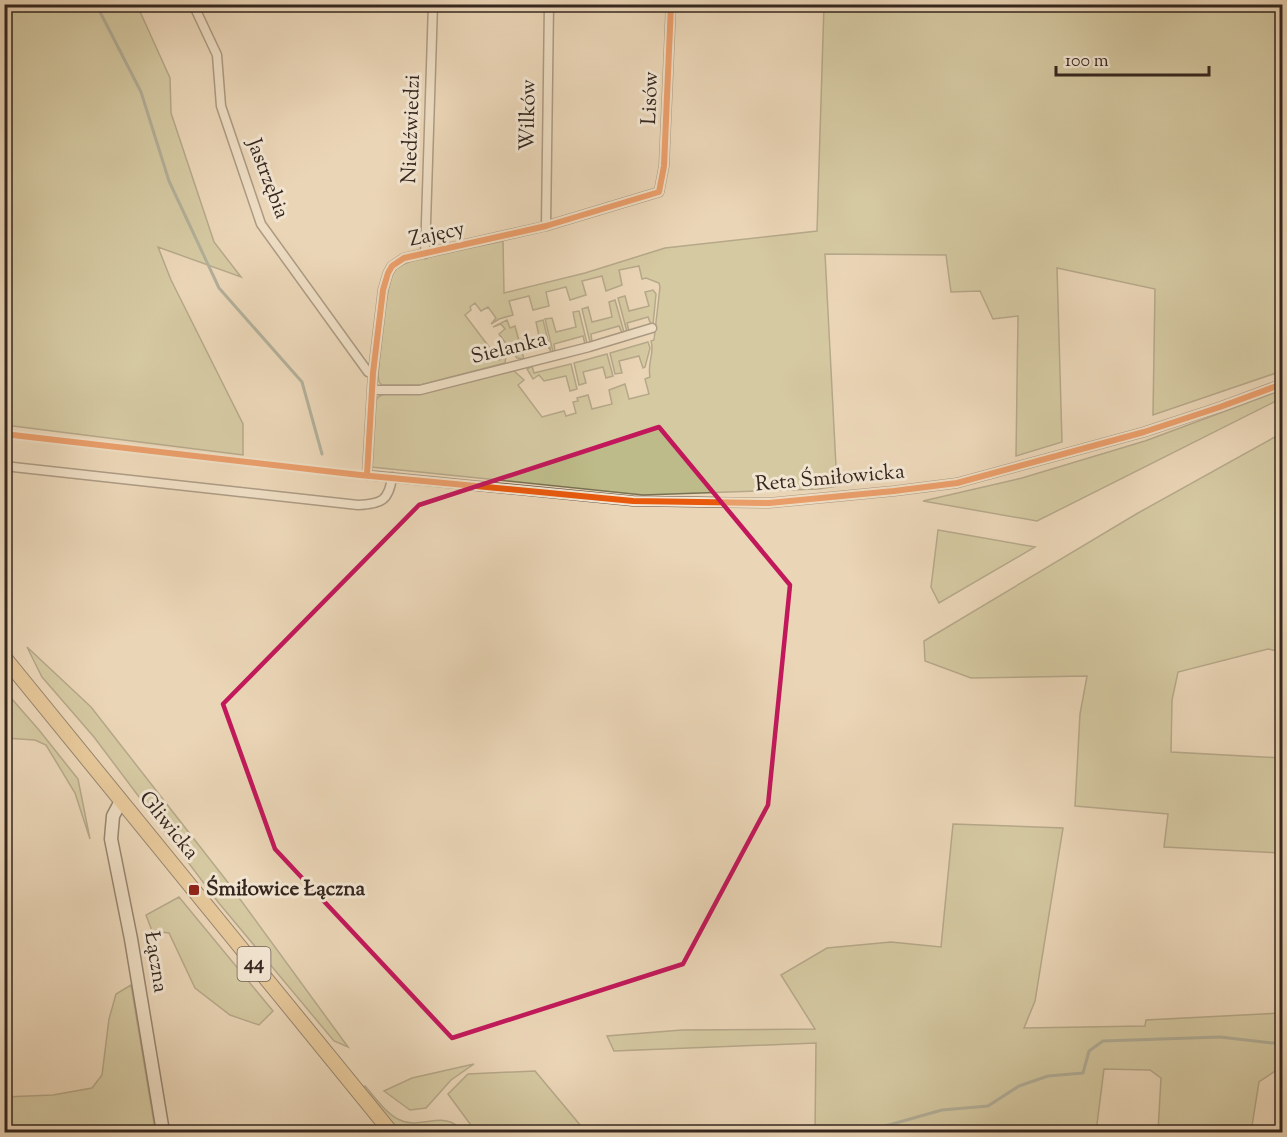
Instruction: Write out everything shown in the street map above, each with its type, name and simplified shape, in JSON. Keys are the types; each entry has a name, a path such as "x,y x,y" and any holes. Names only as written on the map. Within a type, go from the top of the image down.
{"main road":[{"name":"Gliwicka","path":"4,657 390,1132"}],"street":[{"name":"Jastrzębia","path":"193,4 218,56 221,106 261,224 368,372 373,373"},
{"name":"Niedźwiedzi","path":"425,254 433,4"},
{"name":"Wilków","path":"546,226 549,4"},
{"name":"Lisów","path":"659,192 664,166 671,4"},
{"name":"Zajęcy","path":"367,475 373,373 383,290 392,266 404,258 546,226 659,192"},
{"name":"Sielanka","path":"373,390 420,390 589,347 652,328"},
{"name":"Reta Śmiłowicka","path":"367,475 633,501 770,503 894,491 957,483 1144,432 1220,408 1282,384"},
{"path":"4,466 358,504 372,504 382,500 390,492 392,477"},
{"name":"Łączna","path":"121,801 113,816 111,839 131,939 163,1132"}],"highlighted area":[{"path":"659,427 790,585 768,805 683,964 452,1038 275,849 223,704 419,505"}],"shaded area":[{"path":"5,4 137,5 170,78 171,113 214,242 241,277 158,247 171,280 243,424 243,455 5,425"},
{"path":"824,5 1282,5 1282,371 1153,415 1155,289 1057,268 1062,442 1016,456 1018,316 993,319 980,291 951,292 946,255 825,254 837,486 818,489 643,495 371,467 375,403 378,397 384,394 514,371 524,380 518,385 542,417 564,411 566,416 576,413 573,402 578,401 577,398 588,395 592,409 612,404 609,390 625,384 629,399 649,394 645,379 650,377 651,341 654,340 660,287 659,283 646,278 642,279 639,266 619,270 622,285 606,291 602,276 582,281 586,295 570,300 566,287 546,292 549,306 533,310 529,296 509,301 513,315 491,324 496,318 488,307 481,311 475,303 465,315 499,360 506,356 505,363 420,385 382,385 378,375 388,288 395,270 403,265 429,256 503,241 504,293 585,273 665,248 817,231"},
{"path":"653,290 656,294 653,325 648,317 627,323 629,331 627,332 618,298 625,296 629,311 649,306 645,292"},
{"path":"615,300 624,332 622,333 619,326 591,334 592,342 590,342 582,309 588,307 592,322 612,317 609,302"},
{"path":"579,311 587,343 585,344 583,336 554,344 555,351 553,352 545,319 552,318 556,332 576,327 573,312"},
{"path":"507,320 510,328 515,326 519,341 539,336 536,322 543,320 551,352 547,345 522,352 524,359 517,358 499,334 505,329 501,324 493,327"},
{"path":"648,342 650,348 645,367 643,368 639,356 619,361 622,373 615,374 610,353"},
{"path":"607,354 613,376 606,378 603,367 583,372 586,383 579,385 574,363"},
{"path":"571,364 577,389 570,391 566,376 544,381 539,375 533,379 527,369 532,366 534,373"},
{"path":"1282,390 1282,398 1037,521 923,501 1022,478 1145,441"},
{"path":"1282,433 1282,652 1268,649 1178,672 1172,700 1171,752 1282,758 1282,853 1164,847 1168,814 1075,806 1080,714 1087,676 971,678 925,661 924,641 1138,513"},
{"path":"938,530 1035,547 939,603 931,587"},
{"path":"27,647 91,707 226,880 348,1047 334,1041 218,902 94,737 42,677"},
{"path":"4,690 78,779 90,839 75,793 46,745 35,740 5,738"},
{"path":"953,824 1063,828 1035,1001 1024,1028 1145,1026 1146,1020 1282,1013 1282,1070 1278,1069 1259,1082 1251,1132 1158,1132 1161,1078 1150,1070 1104,1069 1096,1132 1076,1132 1076,1128 976,1132 815,1132 816,1043 614,1051 607,1036 682,1030 815,1029 781,975 827,948 891,942 941,947"},
{"path":"179,897 273,1011 259,1025 230,1015 195,988 169,933 152,931 146,915"},
{"path":"131,985 155,1129 140,1129 140,1132 5,1132 5,1097 53,1095 92,1088 102,1075 109,1019 116,994"},
{"path":"474,1064 451,1080 426,1108 410,1110 384,1091 412,1078"},
{"path":"535,1071 586,1132 476,1132 448,1094 468,1074"},
{"path":"365,1086 385,1110 400,1120 414,1123 443,1120 456,1125 457,1132 400,1132 364,1088"}],"waterway":[{"path":"96,4 141,92 169,181 219,288 302,382 322,454"},
{"path":"864,1132 942,1110 988,1106 1019,1086 1048,1076 1083,1073 1089,1051 1103,1041 1220,1037 1272,1043 1282,1042"}],"cycle path":[{"path":"367,475 373,373 383,290 392,266 404,258 546,226 659,192 664,166 671,4"},
{"path":"4,434 360,475 633,501 769,503 957,483 1144,432 1282,384"}],"place":[{"name":"Śmiłowice Łączna","path":"194,890"}]}
